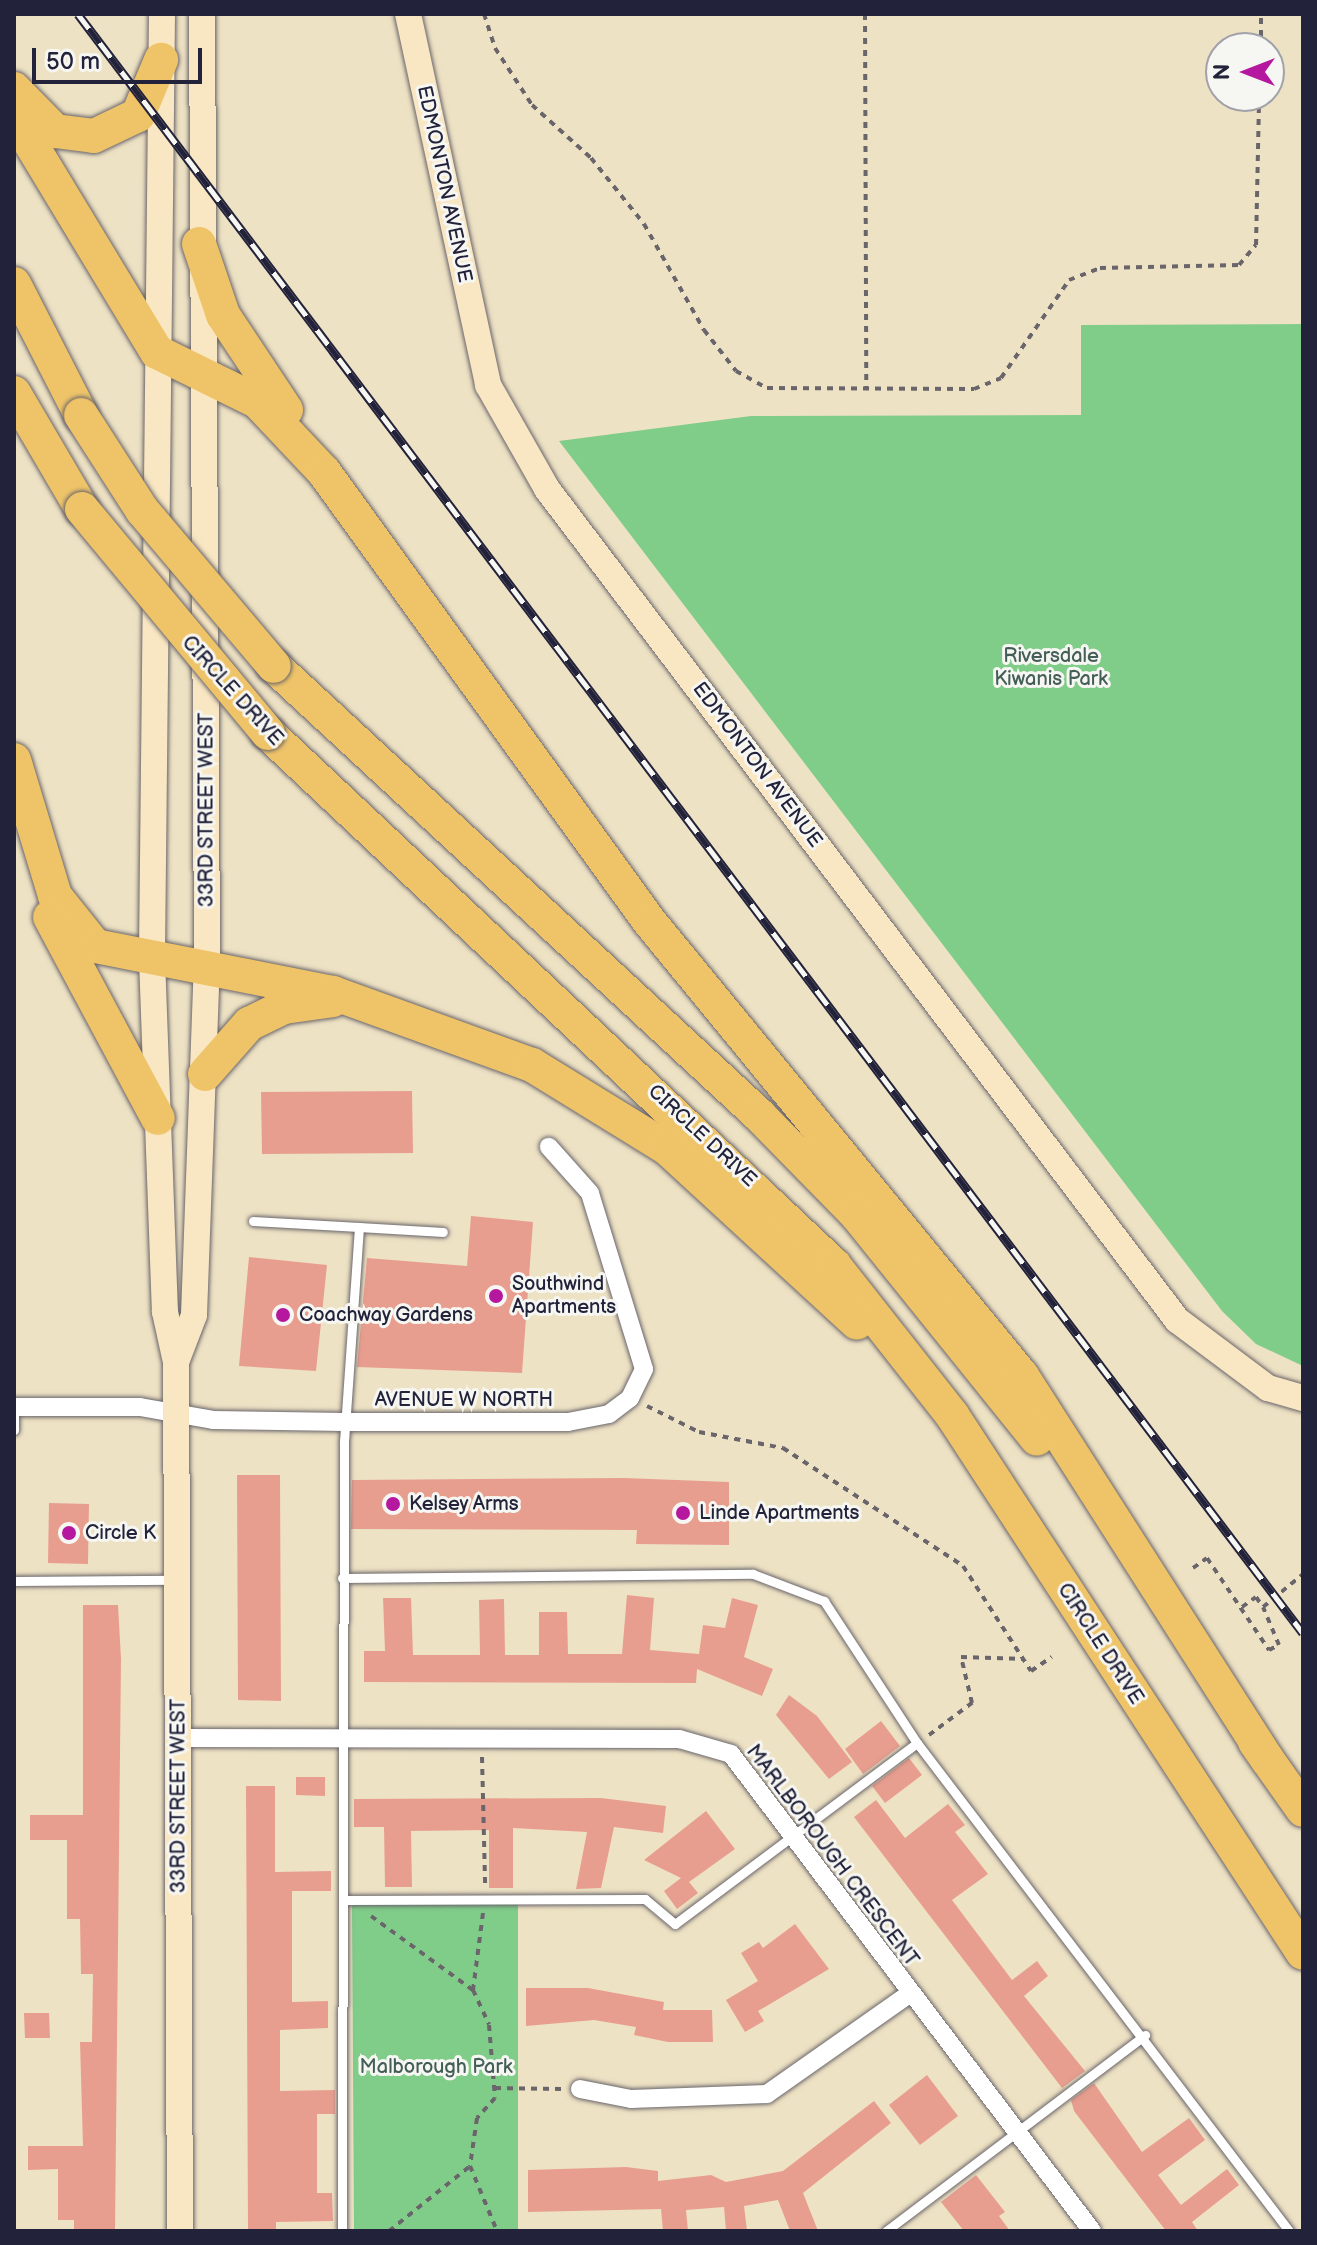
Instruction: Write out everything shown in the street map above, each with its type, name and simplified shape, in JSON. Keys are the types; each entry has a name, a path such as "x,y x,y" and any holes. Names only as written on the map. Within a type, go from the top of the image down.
{"highway":[{"path":"14,89 47,126 94,136 138,115 161,60"},
{"path":"14,116 157,352 258,402 324,472"},
{"path":"199,244 230,328 324,472 649,921 1022,1376 1267,1759"},
{"path":"14,284 81,415 142,510 274,666 857,1215 981,1362 1303,1810"},
{"name":"CIRCLE DRIVE","path":"14,393 82,509 268,733 726,1156 834,1265 952,1415 1303,1953"},
{"path":"14,760 41,862 68,919 95,946 152,959 207,964 381,1007 532,1065 644,1132 723,1193 952,1415"},
{"path":"14,794 54,926 158,1118"},
{"path":"205,1074 233,1035 284,1007 323,1000 381,1007"}],"main road":[{"name":"33RD STREET WEST","path":"162,14 152,959 165,1312 176,1362 180,2231"},
{"name":"33RD STREET WEST","path":"176,1362 194,1315 205,1074 208,376 199,244 202,14"},
{"name":"EDMONTON AVENUE","path":"408,14 488,385 547,489 1177,1320 1268,1388 1303,1398"}],"street":[{"path":"549,1147 581,1178 594,1207 644,1369 630,1398"},
{"name":"AVENUE W NORTH","path":"14,1407 140,1407 176,1415 345,1422 589,1420 630,1398"},
{"name":"MARLBOROUGH CRESCENT","path":"179,1738 679,1739 731,1754 793,1833 908,1995 1017,2130 1092,2231"},
{"path":"580,2089 631,2099 767,2094 908,1995"}],"lane":[{"path":"253,1221 443,1232"},
{"path":"342,2231 342,1578 345,1422 359,1227"},
{"path":"14,1407 14,1430"},
{"path":"342,1578 753,1574 824,1601 917,1743 1145,2035 1289,2231"},
{"path":"14,1581 176,1580"},
{"path":"343,1900 645,1899 675,1924 917,1743"},
{"path":"889,2230 1145,2035"}],"path":[{"path":"484,14 495,48 532,105 591,158 644,224 704,330 736,371 767,388 974,389 1001,378 1069,280 1100,268 1239,265 1256,245 1259,112"},
{"path":"865,14 866,390"},
{"path":"630,1398 699,1432 783,1448 958,1563 1031,1671 1052,1657"},
{"path":"1193,1568 1207,1558 1269,1650 1279,1645 1256,1597 1242,1607"},
{"path":"1263,1607 1303,1574"},
{"path":"917,1743 969,1709 961,1657 1024,1659"},
{"path":"482,1763 485,1899 473,1990 489,2025 495,2088 470,2137 470,2166 497,2231"},
{"path":"355,1900 392,1937 473,1990"},
{"path":"495,2088 540,2089"},
{"path":"389,2231 470,2166"}],"green space":[{"name":"Riversdale Kiwanis Park","path":"1303,324 1303,1366 1256,1344 1222,1311 559,441 751,416 1081,415 1081,325"},
{"name":"Malborough Park","path":"352,1903 518,1903 518,2231 354,2231"}],"building":[{"path":"412,1091 413,1153 262,1154 261,1092"},
{"path":"471,1216 533,1222 522,1373 357,1367 367,1258 467,1266"},
{"name":"Coachway Gardens","path":"249,1257 327,1265 316,1371 239,1366"},
{"path":"237,1475 280,1475 281,1701 238,1700"},
{"path":"624,1478 729,1482 729,1545 636,1544 637,1530 351,1529 352,1480"},
{"name":"Circle K","path":"49,1503 89,1504 88,1564 48,1563"},
{"path":"627,1595 654,1598 650,1650 699,1654 703,1625 725,1628 732,1598 758,1605 744,1657 773,1669 762,1696 697,1669 696,1683 364,1682 364,1651 385,1651 383,1598 411,1598 413,1655 480,1655 479,1600 504,1599 505,1655 539,1655 539,1612 567,1612 568,1654 622,1654"},
{"path":"83,1605 118,1605 121,1659 115,2231 74,2230 74,2220 58,2220 58,2169 28,2170 28,2146 83,2146 80,2042 92,2042 93,1974 81,1974 80,1919 67,1919 67,1840 30,1840 30,1815 83,1815"},
{"path":"789,1695 817,1716 852,1762 829,1779 776,1715"},
{"path":"881,1721 900,1746 863,1774 845,1749"},
{"path":"909,1758 922,1775 885,1803 872,1786"},
{"path":"296,1777 325,1777 325,1796 296,1795"},
{"path":"246,1786 275,1786 275,1872 331,1871 331,1891 292,1891 292,2002 328,2001 328,2028 280,2030 280,2091 335,2090 335,2114 317,2114 317,2193 332,2193 333,2221 276,2222 276,2231 248,2231"},
{"path":"601,1798 666,1806 663,1833 614,1827 601,1888 576,1889 587,1832 513,1828 513,1888 489,1888 489,1830 411,1831 412,1887 385,1887 384,1827 354,1827 354,1799"},
{"path":"876,1800 905,1838 948,1804 965,1825 955,1832 988,1874 952,1900 1012,1980 1037,1961 1048,1976 1024,1996 1085,2071 1062,2088 854,1817"},
{"path":"706,1811 735,1849 689,1882 698,1893 677,1909 664,1891 681,1878 644,1860"},
{"path":"795,1924 829,1969 758,2011 764,2021 745,2032 726,2000 758,1981 741,1953 759,1942 763,1948"},
{"path":"526,1988 588,1988 664,2002 663,2010 712,2010 713,2042 668,2042 634,2035 636,2027 594,2020 526,2026"},
{"path":"24,2013 49,2013 50,2038 25,2038"},
{"path":"927,2075 958,2116 920,2145 889,2105"},
{"path":"1094,2083 1142,2152 1189,2118 1205,2140 1158,2175 1181,2205 1227,2169 1239,2185 1192,2222 1198,2231 1166,2231 1074,2111 1071,2100"},
{"path":"874,2101 891,2123 803,2193 818,2231 790,2231 778,2200 744,2206 747,2231 726,2231 724,2207 686,2210 688,2231 663,2231 661,2209 528,2212 528,2170 626,2167 658,2171 658,2181 711,2175 726,2182 783,2171"},
{"path":"976,2175 1005,2212 999,2216 1010,2231 964,2231 941,2202"}],"railway":[{"path":"78,14 1303,1633"}],"place":[{"name":"Southwind Apartments","path":"496,1296"},
{"name":"Coachway Gardens","path":"283,1315"},
{"name":"Kelsey Arms","path":"393,1504"},
{"name":"Linde Apartments","path":"683,1513"},
{"name":"Circle K","path":"69,1533"}]}
